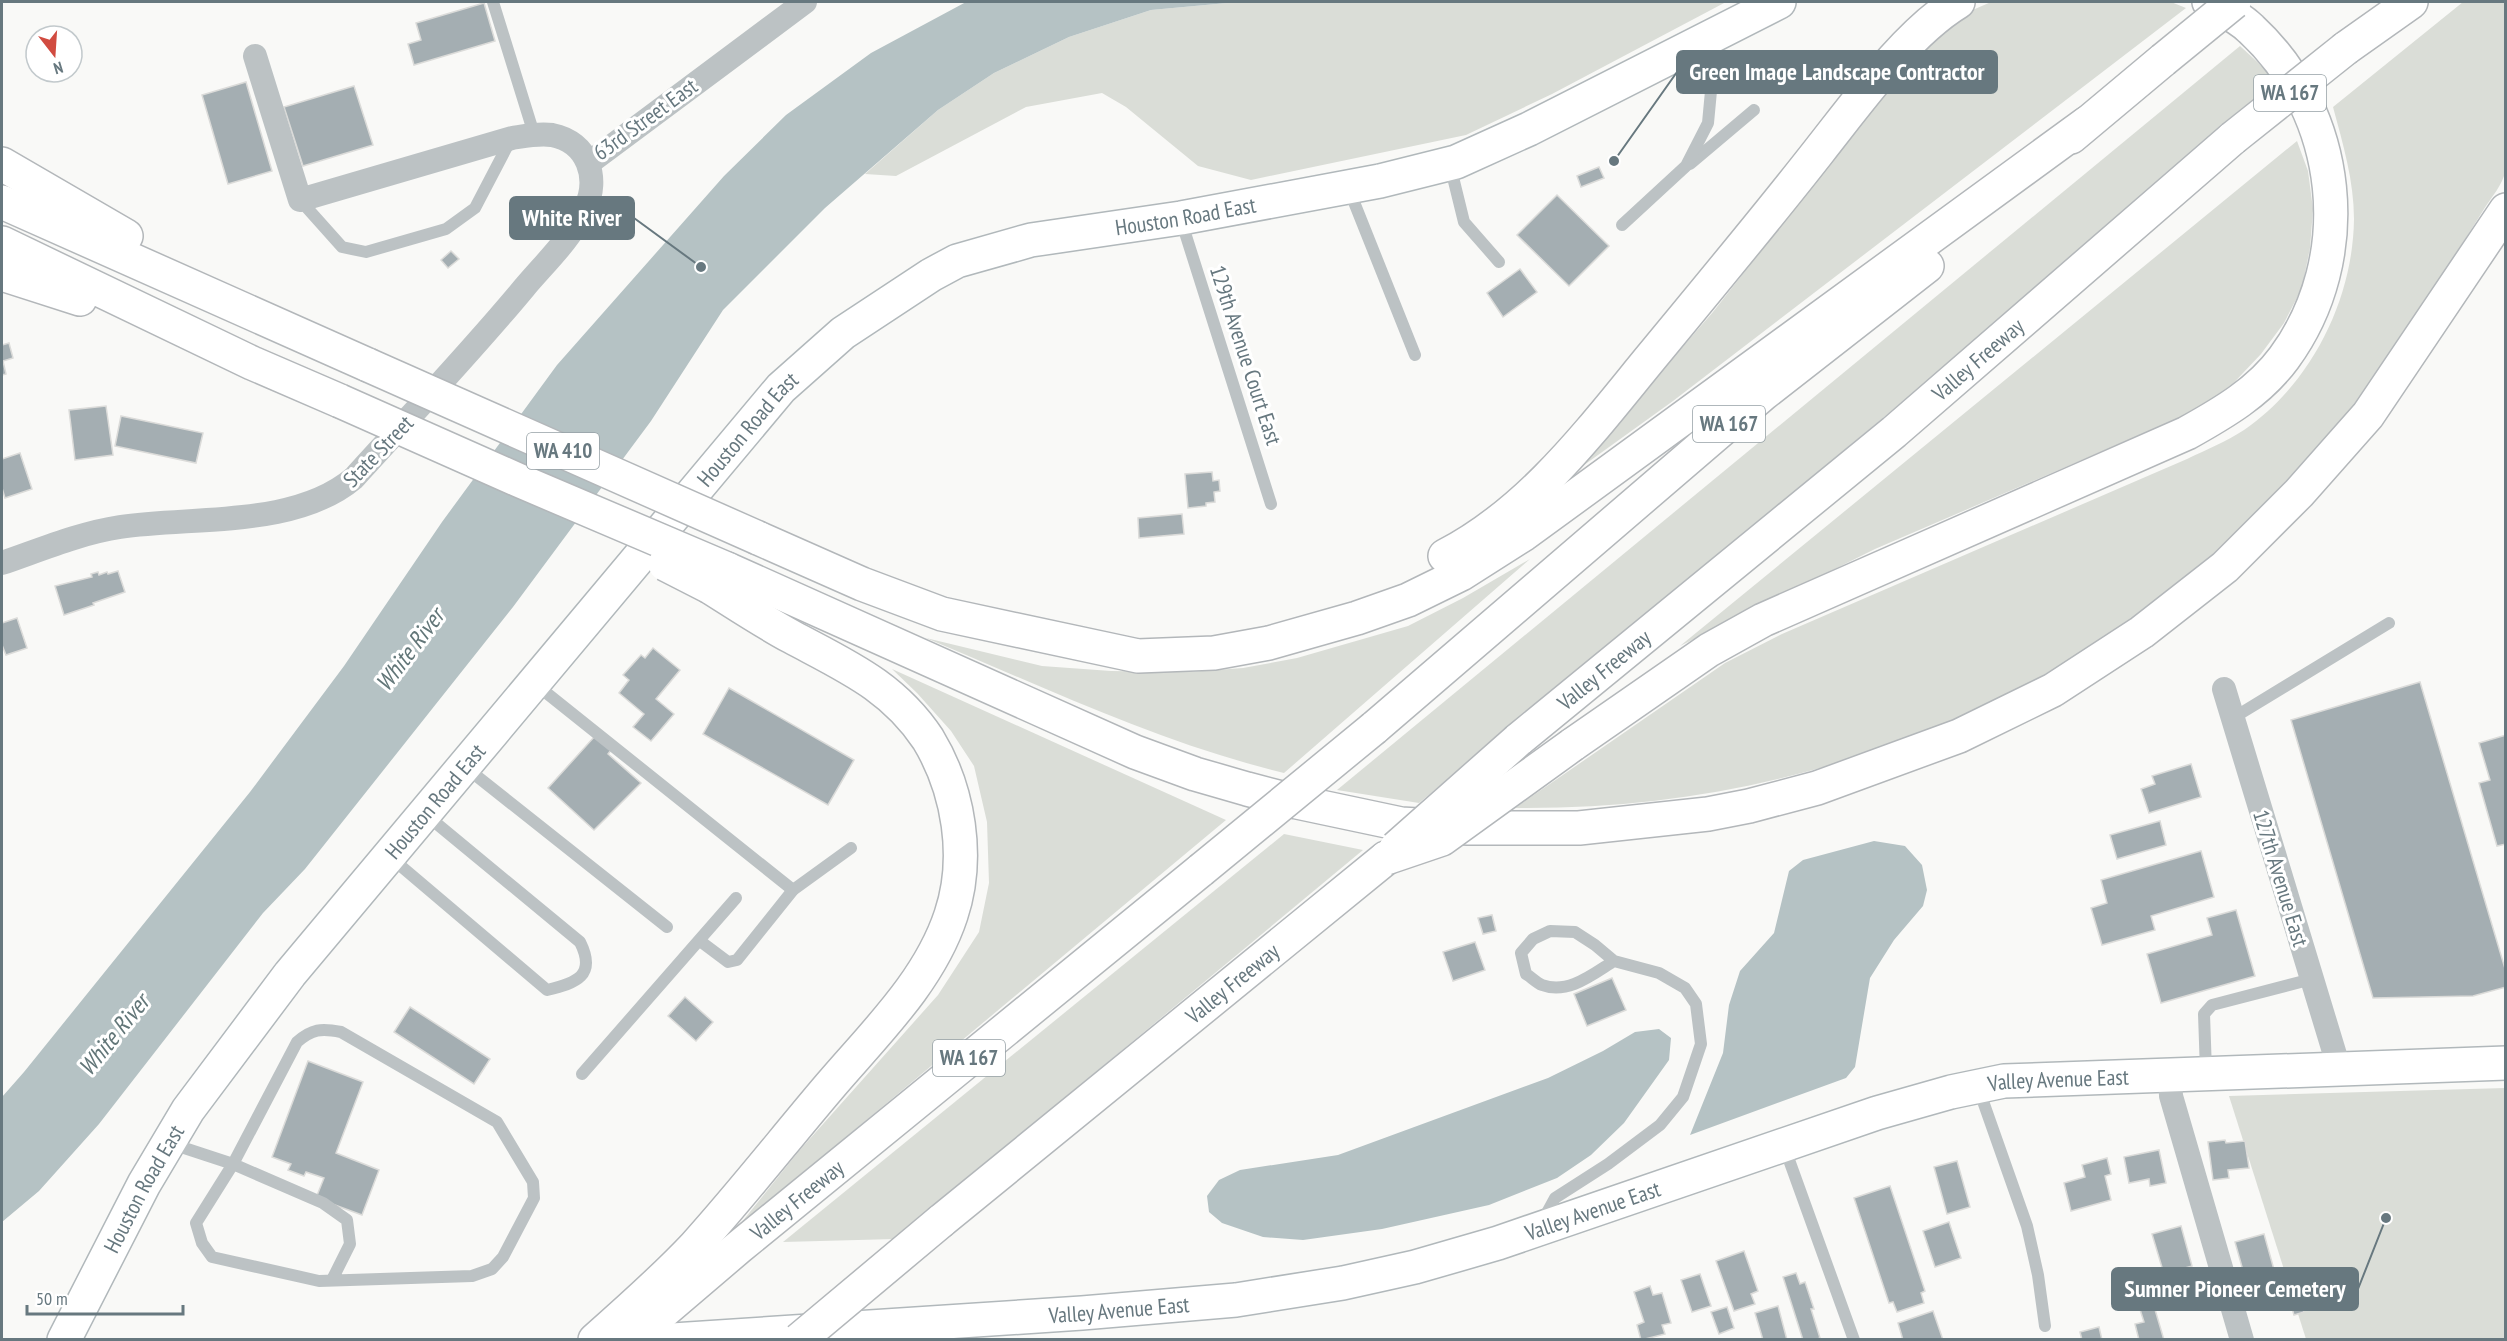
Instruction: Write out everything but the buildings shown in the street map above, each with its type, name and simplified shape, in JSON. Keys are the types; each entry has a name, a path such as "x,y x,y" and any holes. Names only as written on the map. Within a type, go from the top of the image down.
{"main road":[{"name":"Houston Road East","path":"64,1340 144,1184 188,1110 290,974 781,388 843,333 931,274 957,261 1031,240 1181,218 1450,164 1529,129 1779,2"},
{"path":"1041,637 1091,634 1137,640 1214,632 1267,623 1320,609 1371,591 1402,579 1462,548 1509,512 1563,462 1712,284 1860,100 1924,28 1941,12 1958,2"},
{"path":"1386,858 1442,839 1709,650 1763,620 2187,433 2223,413 2257,387 2284,358 2304,323 2320,284 2330,238 2331,189 2323,147 2291,77 2250,27 2209,2"},
{"name":"Valley Freeway","path":"630,1340 739,1247 1374,728 1763,394 1925,268 2087,123 2234,2"},
{"name":"Valley Freeway","path":"814,1336 940,1221 1386,858 1518,740 1894,432 2233,138 2346,48 2411,2"},
{"path":"1041,637 1138,656 1214,653 1269,643 1357,618 1408,600 1450,579 1524,534 2087,123"},
{"path":"2,164 319,343"},
{"name":"WA 410","path":"2,202 862,584 942,614 1041,637"},
{"path":"718,578 1135,752 1195,774 1298,802 1401,824 1468,828 1579,828 1641,823 1728,810 1817,788 1959,736 2053,690 2142,632 2225,567 2299,493 2368,415 2505,210"},
{"name":"WA 410","path":"2,243 252,363 518,480 615,539 718,578"},
{"path":"2,274 71,296 252,363"},
{"path":"595,1340 694,1247 910,992 945,933 960,875 960,829 950,785 927,739 910,717 880,686 855,670 790,636 718,578"},
{"name":"Valley Avenue East","path":"687,1339 814,1336 1236,1300 1343,1283 1415,1267 1538,1229 1876,1113 2004,1081 2170,1073 2505,1063"}],"street":[{"name":"63rd Street East","path":"300,200 523,136 552,135 569,142 584,154 589,163 805,2"},
{"path":"255,56 300,200"},
{"name":"State Street","path":"2,563 120,527 236,516 300,507 338,492 354,478 491,327 576,227 591,194 592,178 589,163"},
{"name":"127th Avenue East","path":"2224,689 2338,1068"},
{"path":"2170,1073 2171,1096 2242,1340"}],"lane":[{"path":"300,200 342,247 366,252 447,229 475,208 523,136 493,2"},
{"path":"1686,166 1708,123 1711,91 1698,44"},
{"path":"1622,225 1686,166 1754,110"},
{"path":"1450,164 1464,222 1499,262"},
{"path":"1348,186 1416,355"},
{"name":"129th Avenue Court East","path":"1181,218 1271,504"},
{"path":"2233,718 2389,623"},
{"path":"534,682 793,890"},
{"path":"463,766 667,927"},
{"path":"388,856 547,990 575,983 585,970 587,957 580,942 424,813"},
{"path":"700,941 728,962 737,960 793,890 851,848"},
{"path":"582,1074 736,898"},
{"path":"1538,1229 1556,1198 1608,1164 1659,1125 1683,1097 1701,1044 1696,1004 1685,988 1659,973 1614,961 1575,932 1550,931 1533,939 1521,953 1526,974 1542,985 1562,987 1581,981 1614,961"},
{"path":"2206,1072 2204,1014 2212,1005 2312,979"},
{"path":"321,1028 341,1032 497,1122 533,1182 534,1198 503,1257 492,1269 472,1276 319,1281 212,1257 202,1243 196,1223 233,1164 297,1042 308,1032 321,1028"},
{"path":"1977,1086 2027,1226 2038,1275 2044,1326"},
{"path":"168,1143 233,1164 323,1203 347,1220 350,1244 332,1280"},
{"path":"1784,1144 1854,1340"}],"shaded area":[{"path":"1238,2 1726,2 1552,94 1466,135 1251,180 1198,166 1126,107 1102,93 1026,107 896,176 865,174 938,110 994,73 1069,37 1151,10"},
{"path":"1991,2 2171,2 2186,8 1673,401 1573,473 1713,312 1874,107 1927,46 1968,12"},
{"path":"2463,2 2505,2 2506,160 2502,181 2353,409 2311,461 2230,541 2142,612 2049,672 1951,721 1848,760 1741,787 1630,803 1515,808 1725,663 1782,634 2187,459 2244,430 2268,411 2289,389 2324,338 2346,280 2352,249 2354,205 2347,163 2333,107"},
{"path":"2240,46 2265,69 2278,90 1419,803 1337,790"},
{"path":"2297,141 2308,171 2313,209 2310,248 2302,288 2284,323 2261,354 2226,391 2177,419 1875,549 1680,646"},
{"path":"1530,559 1284,773 1238,761 1147,730 926,638 1042,666 1111,671 1189,672 1243,668 1297,658 1408,626 1463,598"},
{"path":"892,669 1226,820 737,1228 799,1151 938,995 979,932 989,883 987,822 974,766 951,731"},
{"path":"1284,834 1363,850 895,1239 783,1242"},
{"path":"2505,1088 2505,1339 2306,1339 2229,1096"}],"water":[{"path":"966,2 1238,2 1151,10 1069,37 994,73 938,110 825,208 723,310 651,421 513,607 305,869 263,913 99,1124 39,1191 2,1222 2,1097 250,792 344,666 442,522 557,365 724,176 786,115 871,53"},
{"path":"1874,841 1905,846 1922,865 1927,890 1923,906 1894,940 1870,978 1855,1067 1846,1078 1690,1135 1723,1053 1729,1005 1740,971 1774,933 1789,871 1803,860"},
{"path":"1659,1029 1671,1038 1669,1060 1624,1123 1591,1155 1557,1178 1489,1205 1382,1229 1303,1240 1263,1237 1222,1223 1209,1212 1207,1196 1219,1180 1240,1170 1338,1155 1548,1078 1603,1051 1635,1032"}],"place":[{"name":"Green Image Landscape Contractor","path":"1614,161"},
{"name":"White River","path":"701,267"},
{"name":"Sumner Pioneer Cemetery","path":"2386,1218"}]}
